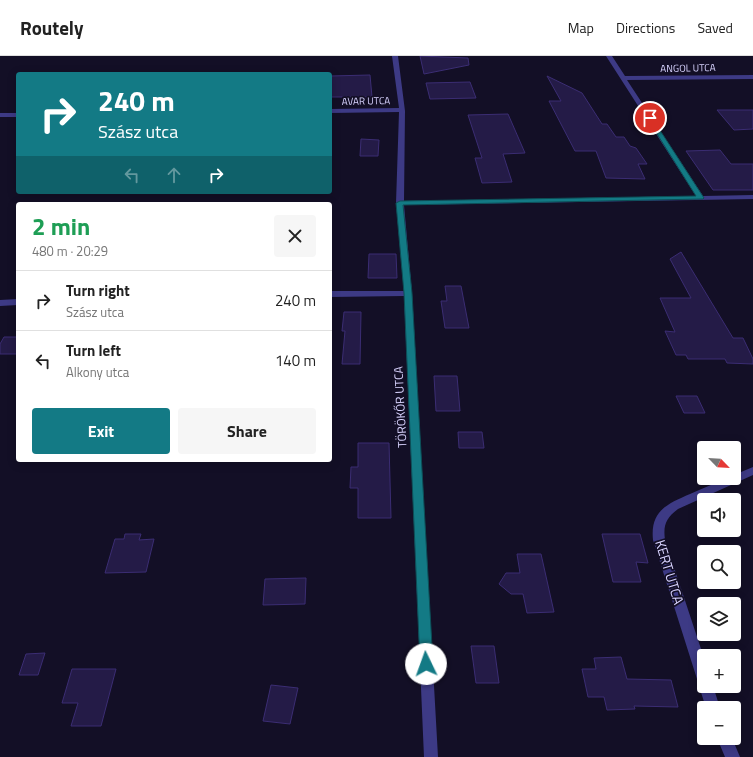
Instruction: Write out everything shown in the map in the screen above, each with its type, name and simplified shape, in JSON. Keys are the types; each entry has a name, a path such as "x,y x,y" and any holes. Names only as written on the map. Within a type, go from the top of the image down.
{"street":[{"name":"TÖRÖKŐR UTCA","path":"395,56 401,110 400,203 408,293 431,757"},
{"path":"609,56 701,198"},
{"name":"ANGOL UTCA","path":"624,78 753,77"},
{"name":"AVAR UTCA","path":"332,111 401,110"},
{"path":"0,115 16,115"},
{"path":"400,203 753,197"},
{"path":"332,294 408,293"},
{"path":"0,303 16,302"},
{"name":"KERT UTCA","path":"697,657 659,540 658,524 665,513 674,506 753,471"},
{"path":"727,745 733,757"}],"building":[{"path":"420,56 468,58 469,65 424,74"},
{"path":"370,75 372,97 332,97 332,76"},
{"path":"547,76 582,93 602,124 607,124 616,137 624,137 630,146 636,148 647,164 638,164 645,179 606,178 596,151 575,151 549,101 561,101"},
{"path":"470,82 476,98 430,99 426,83"},
{"path":"717,110 753,110 753,129 734,130"},
{"path":"508,114 525,153 503,154 512,182 482,183 475,158 482,158 468,115"},
{"path":"361,139 379,140 378,156 360,156"},
{"path":"720,150 731,164 753,164 753,190 713,190 686,151"},
{"path":"681,252 733,338 743,338 753,359 753,364 727,363 725,359 688,359 686,355 676,355 665,331 675,332 660,298 691,298 670,259"},
{"path":"369,254 396,254 397,278 368,278"},
{"path":"445,286 461,286 469,328 445,328 441,301 447,301"},
{"path":"344,312 361,312 360,364 342,364 345,331 342,331"},
{"path":"4,337 16,337 16,354 0,354 0,344"},
{"path":"434,376 457,376 460,411 436,411"},
{"path":"676,396 697,396 705,413 684,413"},
{"path":"458,432 482,432 484,448 459,448"},
{"path":"358,443 389,443 391,518 358,518 358,488 350,488 351,467 358,467"},
{"path":"125,534 141,534 139,540 154,539 146,572 105,573 115,539 124,539"},
{"path":"602,534 640,534 648,563 636,562 641,582 613,582"},
{"path":"517,554 541,554 554,612 527,613 523,594 511,594 499,584 506,573 520,573"},
{"path":"306,578 305,604 263,605 265,579"},
{"path":"471,646 494,646 499,683 476,683"},
{"path":"45,653 38,675 19,675 26,654"},
{"path":"621,657 627,679 671,680 678,707 634,706 635,709 607,710 604,697 588,697 582,669 596,669 594,658"},
{"path":"72,669 116,669 101,726 71,726 78,703 62,703"},
{"path":"271,685 298,688 290,724 263,721"}],"route":[{"path":"426,664 408,293 400,203 701,198 650,118"}]}
